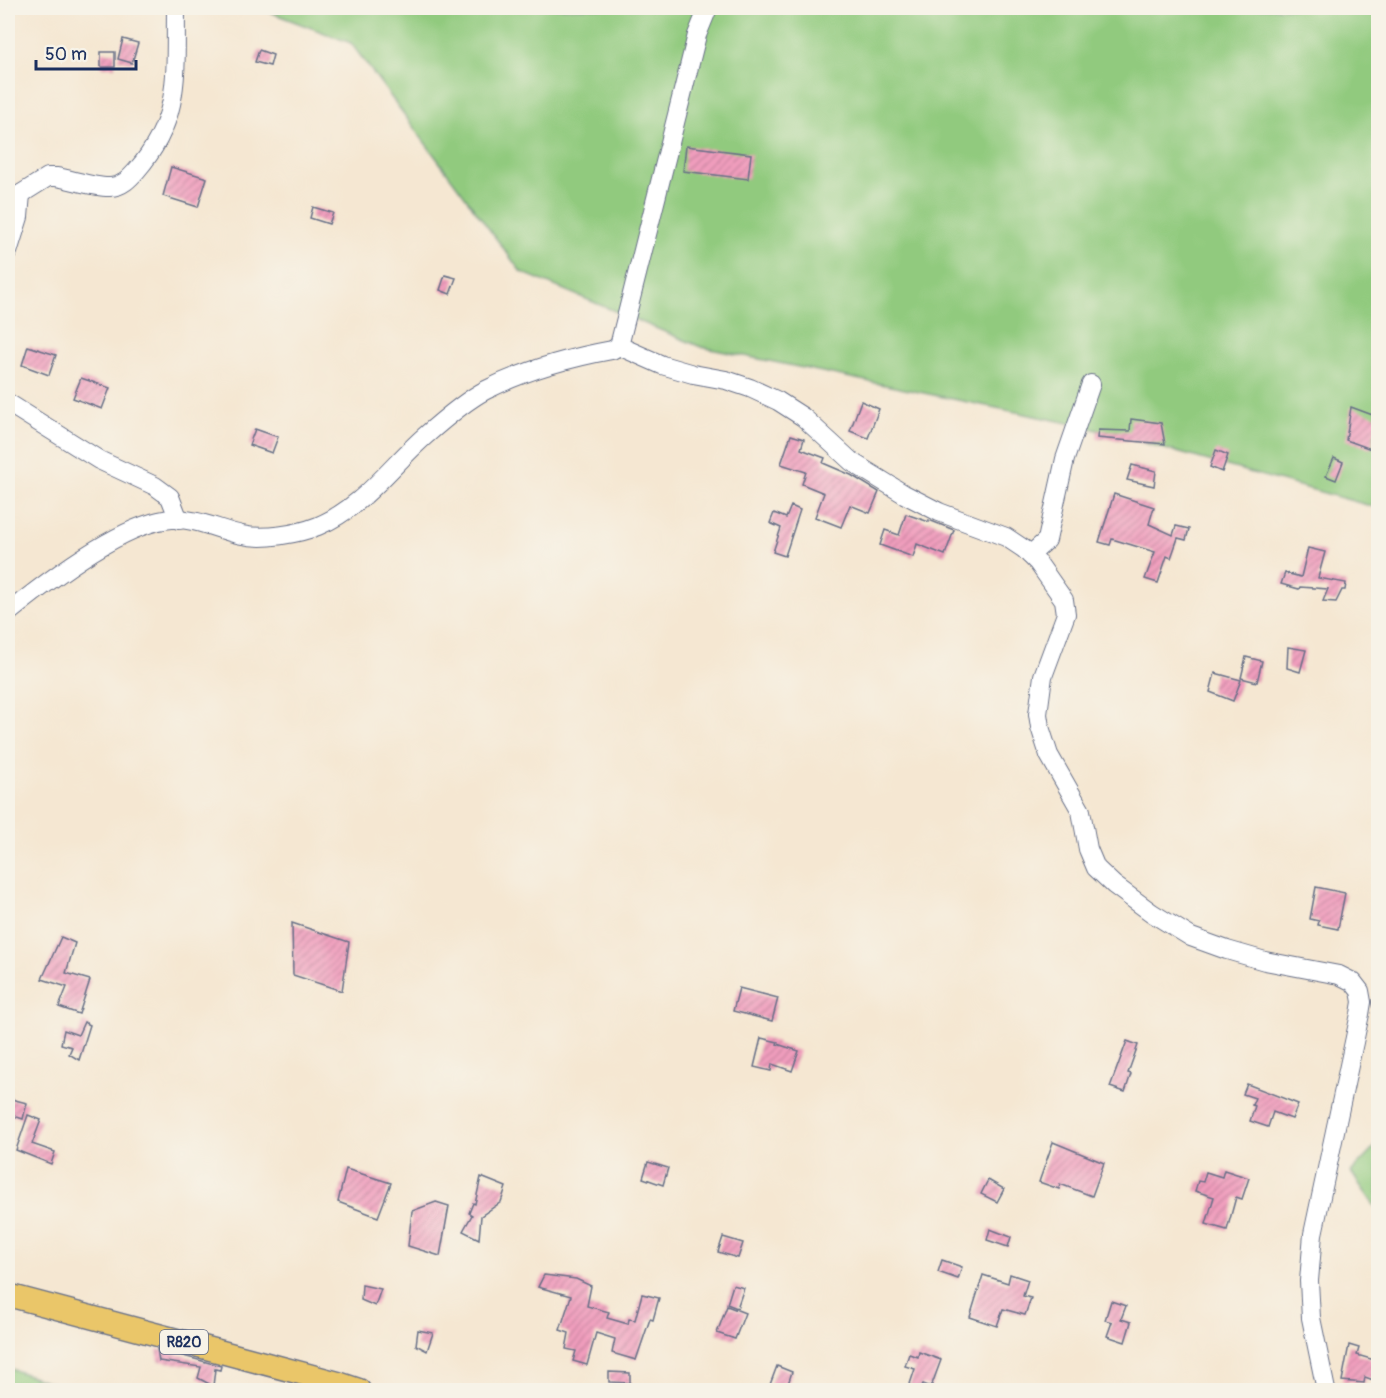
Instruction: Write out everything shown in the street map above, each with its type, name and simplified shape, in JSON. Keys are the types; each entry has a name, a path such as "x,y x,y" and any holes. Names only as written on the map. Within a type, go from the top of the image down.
{"main road":[{"name":"R820","path":"8,1295 359,1390"}],"street":[{"path":"8,252 19,217 14,198 48,177 109,188 119,186 149,155 160,138 171,103 175,74 176,8"},
{"path":"8,613 81,558 111,541 150,524 171,519 221,528 243,536 264,537 315,527 341,516 361,500 426,434 484,391 550,364 612,350 619,346 697,35 708,8"},
{"path":"619,346 662,365 726,380 778,401 803,417 852,462 878,478 939,512 1006,537 1030,555 1064,600 1066,614 1043,676 1039,699 1040,727 1050,755 1081,811 1088,849 1096,868 1114,885 1152,913 1191,937 1265,961 1340,975 1353,982 1360,991 1362,1002 1360,1014 1313,1234 1309,1281 1311,1318 1326,1390"},
{"path":"1030,555 1047,540 1065,459 1091,384"},
{"path":"8,403 99,460 155,486 171,497 179,520"}],"green space":[{"path":"259,8 1378,8 1378,508 1083,426 701,347 521,272 351,43"},
{"path":"1378,1144 1378,1211 1351,1172"},
{"path":"8,1368 72,1390 8,1390"}],"building":[{"path":"123,39 138,43 132,63 118,59"},
{"path":"259,50 273,55 270,66 255,62"},
{"path":"101,52 115,52 115,67 101,67"},
{"path":"686,146 751,154 748,179 683,171"},
{"path":"171,167 207,178 198,207 163,196"},
{"path":"313,207 333,213 329,224 310,218"},
{"path":"445,275 456,278 450,294 440,290"},
{"path":"28,346 56,355 49,375 22,365"},
{"path":"81,378 110,388 102,409 73,398"},
{"path":"861,401 879,409 868,438 850,431"},
{"path":"1351,407 1378,417 1371,449 1346,440"},
{"path":"1131,419 1161,423 1165,444 1097,438 1098,430 1130,431"},
{"path":"255,429 278,437 272,453 249,445"},
{"path":"791,435 804,439 801,449 825,458 823,463 851,475 879,492 870,513 850,505 841,527 815,517 824,493 802,484 806,472 781,464"},
{"path":"1216,450 1228,455 1222,472 1210,467"},
{"path":"1334,458 1343,462 1336,480 1326,476"},
{"path":"1132,465 1156,471 1154,486 1127,480"},
{"path":"1114,494 1154,507 1149,524 1173,535 1176,526 1189,529 1186,540 1178,538 1171,558 1167,556 1158,583 1145,579 1155,552 1112,539 1110,545 1099,542"},
{"path":"791,506 800,510 785,556 773,552 781,528 770,523 774,513 786,518"},
{"path":"906,514 954,530 945,555 917,544 913,557 880,545 885,530 899,535"},
{"path":"1308,548 1325,552 1318,578 1346,583 1345,590 1342,590 1336,602 1323,601 1328,589 1300,587 1299,589 1281,584 1285,573 1301,577"},
{"path":"1288,647 1306,650 1300,672 1287,668"},
{"path":"1246,657 1262,661 1257,682 1241,678"},
{"path":"1215,673 1241,680 1233,701 1210,692"},
{"path":"1316,887 1345,893 1338,929 1318,925 1319,921 1310,919"},
{"path":"292,923 349,942 342,991 293,975"},
{"path":"61,937 75,943 66,973 90,980 79,1014 59,1007 67,987 42,979"},
{"path":"739,988 778,998 772,1021 733,1011"},
{"path":"84,1022 90,1025 79,1060 69,1054 72,1047 61,1044 64,1030 78,1035"},
{"path":"761,1038 799,1051 792,1071 772,1064 771,1071 754,1067"},
{"path":"1127,1041 1138,1045 1128,1073 1131,1074 1125,1092 1110,1087"},
{"path":"1247,1084 1298,1104 1292,1119 1273,1112 1268,1127 1250,1121 1255,1098 1243,1094"},
{"path":"11,1099 27,1103 23,1119 8,1114"},
{"path":"28,1115 41,1120 32,1144 55,1152 51,1164 16,1150"},
{"path":"1053,1142 1104,1163 1092,1196 1060,1184 1059,1189 1039,1182"},
{"path":"648,1162 668,1168 663,1185 643,1178"},
{"path":"346,1169 391,1183 378,1217 338,1202"},
{"path":"1224,1170 1249,1178 1242,1199 1236,1197 1227,1230 1206,1224 1214,1197 1195,1191 1198,1181 1203,1182 1206,1172 1222,1177"},
{"path":"481,1177 506,1187 501,1202 481,1216 479,1239 463,1231 472,1215 469,1213 473,1203 475,1204"},
{"path":"988,1180 1004,1189 997,1202 981,1194"},
{"path":"436,1202 449,1206 440,1256 408,1246 412,1211"},
{"path":"990,1229 1011,1237 1008,1247 987,1240"},
{"path":"723,1237 743,1243 738,1258 718,1252"},
{"path":"942,1260 962,1267 958,1279 938,1272"},
{"path":"1010,1274 1028,1280 1023,1296 1031,1298 1025,1315 1003,1309 997,1326 970,1317 983,1275 1008,1283"},
{"path":"544,1275 576,1279 591,1286 587,1306 609,1312 607,1318 628,1324 629,1319 635,1320 642,1294 659,1298 653,1320 650,1319 636,1360 612,1353 615,1339 596,1333 587,1365 573,1361 576,1351 566,1349 569,1333 560,1330 571,1296 538,1287"},
{"path":"362,1285 381,1289 375,1306 361,1300"},
{"path":"733,1285 744,1288 737,1308 727,1304"},
{"path":"1111,1301 1126,1306 1121,1319 1131,1322 1125,1342 1107,1336 1112,1322 1105,1320"},
{"path":"727,1306 745,1313 735,1339 717,1333"},
{"path":"418,1330 433,1333 427,1351 416,1345"},
{"path":"1349,1345 1359,1348 1357,1355 1378,1361 1376,1381 1365,1377 1364,1383 1342,1381"},
{"path":"157,1349 221,1366 220,1370 215,1369 213,1386 198,1378 201,1367 159,1361"},
{"path":"919,1352 941,1360 931,1387 923,1384 920,1390 908,1390 915,1369 905,1366 909,1354 918,1357"},
{"path":"777,1366 792,1372 786,1390 768,1390"},
{"path":"609,1372 630,1373 630,1383 609,1382"}]}
